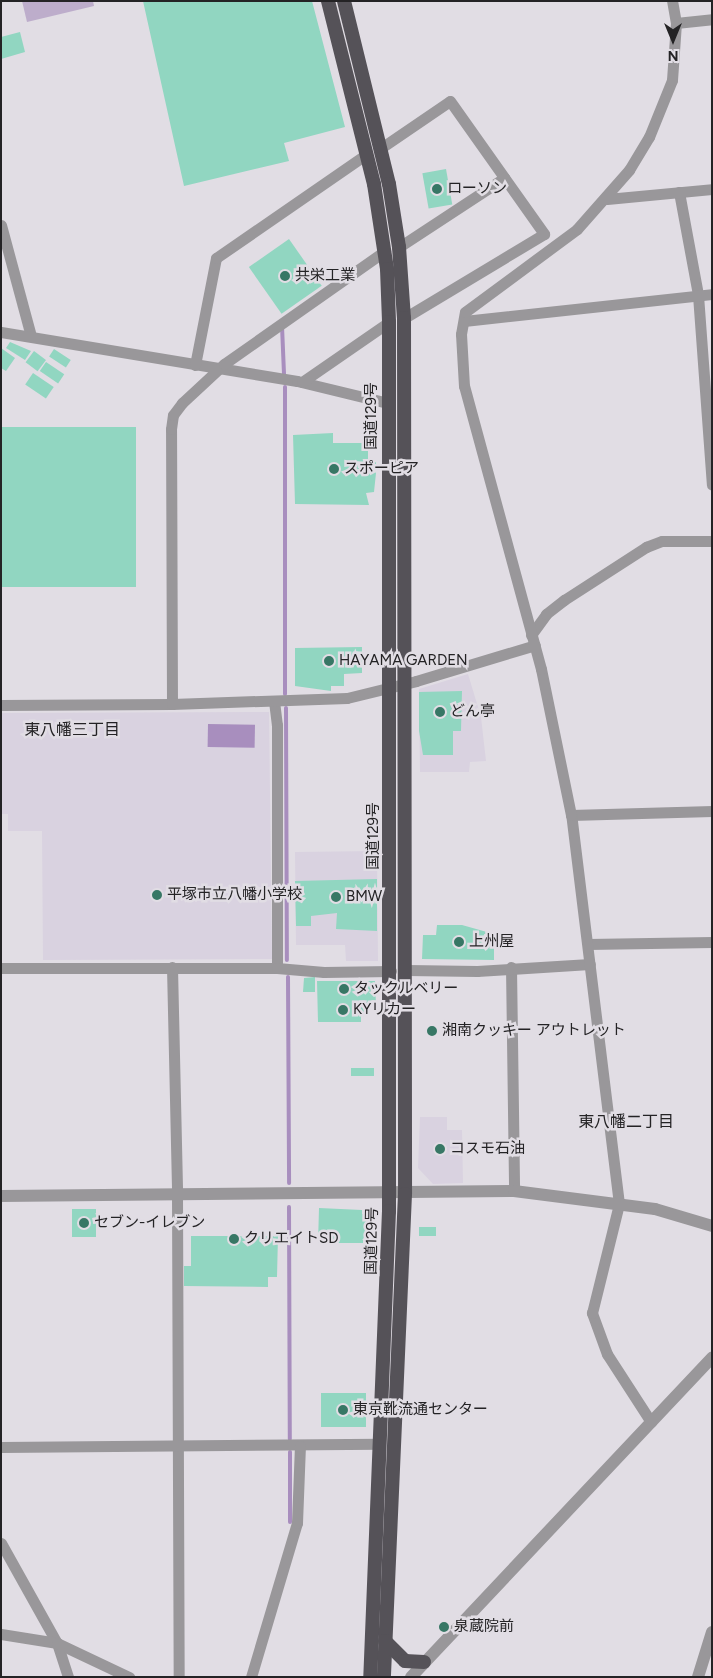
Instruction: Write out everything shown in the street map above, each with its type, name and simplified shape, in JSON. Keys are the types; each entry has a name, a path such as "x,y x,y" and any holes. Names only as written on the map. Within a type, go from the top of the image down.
{"highway":[{"name":"国道129号","path":"328,1 367,154 385,251 389,322 390,1194 370,1677"},
{"name":"国道129号","path":"344,1 381,148 400,247 404,318 407,970 405,1194 384,1641 384,1677"},
{"path":"384,1641 405,1661 424,1662"}],"street":[{"path":"651,1422 608,1354 592,1312 619,1204 588,944 571,815 555,725 464,386 464,321 465,312 577,229 607,199 649,137 672,80 676,23 672,1"},
{"path":"676,23 712,19"},
{"path":"381,148 450,101 544,234 404,318"},
{"path":"195,365 216,258 367,154"},
{"path":"400,247 504,178"},
{"path":"607,199 712,189"},
{"path":"679,192 698,295 712,484"},
{"path":"1,225 31,336"},
{"path":"172,704 171,429 173,415 182,403 219,369 385,251"},
{"path":"464,321 712,294"},
{"path":"302,382 389,322"},
{"path":"1,332 302,382 388,403"},
{"path":"1,704 172,704 347,698 405,684 533,640 546,614 564,600 646,547 662,541 712,541"},
{"path":"274,701 277,725 277,968"},
{"path":"571,815 712,811"},
{"path":"588,944 712,942"},
{"path":"407,970 590,964"},
{"path":"1,968 172,967 277,968 324,972 391,971"},
{"path":"172,967 177,1195 179,1677"},
{"path":"511,967 514,1191"},
{"path":"1,1196 405,1194 514,1191 655,1209 712,1226"},
{"path":"412,1677 424,1662 712,1358"},
{"path":"1,1447 178,1443 300,1446 380,1444"},
{"path":"251,1677 297,1523 300,1446"},
{"path":"1,1543 58,1642 68,1677"},
{"path":"698,1677 712,1632"},
{"path":"1,1634 58,1642 129,1677"}],"shaded area":[{"path":"22,1 93,1 94,6 27,22"},
{"path":"468,674 481,717 486,761 470,762 469,772 420,772 419,689"},
{"name":"平塚市立八幡小学校","path":"269,712 272,959 43,960 42,831 8,831 8,814 1,814 1,713"},
{"path":"208,724 255,725 255,748 208,747"},
{"name":"BMW","path":"377,851 378,961 346,961 345,945 296,945 295,852"},
{"path":"420,1117 447,1117 447,1130 462,1130 463,1183 433,1184 418,1168"}],"building":[{"path":"143,1 312,1 345,127 284,143 289,161 184,186"},
{"path":"20,32 25,52 1,59 1,37"},
{"name":"ローソン","path":"446,169 452,204 429,209 422,173"},
{"name":"共栄工業","path":"289,239 322,286 282,314 249,267"},
{"path":"10,342 31,351 25,360 6,348"},
{"path":"1,348 15,358 6,371 1,368"},
{"path":"54,349 71,360 66,367 49,357"},
{"path":"34,351 46,360 38,371 26,362"},
{"path":"46,362 64,374 58,383 40,371"},
{"path":"33,373 54,387 46,399 25,385"},
{"path":"1,427 136,427 136,587 1,587"},
{"name":"スポーピア","path":"333,433 333,443 368,443 368,462 376,462 376,468 372,468 376,473 374,492 366,493 369,505 295,504 293,435"},
{"name":"HAYAMA GARDEN","path":"362,647 362,673 344,674 344,686 331,686 331,691 295,686 295,648"},
{"name":"どん亭","path":"462,691 461,731 453,731 453,755 423,755 419,731 419,692"},
{"name":"BMW","path":"377,879 377,931 336,929 337,913 311,916 311,926 296,926 295,881"},
{"name":"上州屋","path":"437,925 462,925 494,934 494,960 422,959 423,935 436,935"},
{"path":"315,977 315,992 303,992 304,978"},
{"path":"317,981 375,981 376,1005 364,1005 365,1016 361,1016 361,1022 318,1022"},
{"path":"351,1068 374,1068 374,1076 351,1076"},
{"path":"319,1208 362,1210 362,1214 369,1213 372,1239 363,1239 363,1243 318,1243"},
{"name":"セブン-イレブン","path":"72,1209 96,1209 96,1237 72,1237"},
{"path":"419,1227 436,1227 436,1236 419,1236"},
{"path":"191,1236 278,1236 277,1277 268,1277 268,1287 184,1286 184,1266 191,1266"},
{"name":"東京靴流通センター","path":"321,1393 366,1393 366,1427 321,1427"}],"waterway":[{"path":"282,326 284,374"},
{"path":"285,387 285,694"},
{"path":"286,708 287,960"},
{"path":"288,977 289,1183"},
{"path":"289,1207 290,1439"},
{"path":"290,1452 290,1522"}],"place":[{"name":"ローソン","path":"437,189"},
{"name":"共栄工業","path":"285,276"},
{"name":"スポーピア","path":"334,469"},
{"name":"HAYAMA GARDEN","path":"329,661"},
{"name":"どん亭","path":"440,712"},
{"name":"平塚市立八幡小学校","path":"157,895"},
{"name":"BMW","path":"336,897"},
{"name":"上州屋","path":"459,942"},
{"name":"タックルベリー","path":"344,989"},
{"name":"KYリカー","path":"343,1010"},
{"name":"湘南クッキー アウトレット","path":"432,1031"},
{"name":"コスモ石油","path":"440,1149"},
{"name":"セブン-イレブン","path":"84,1223"},
{"name":"クリエイトSD","path":"234,1239"},
{"name":"東京靴流通センター","path":"343,1410"},
{"name":"泉蔵院前","path":"444,1627"}],"district":[{"name":"東八幡三丁目","path":"72,730"},
{"name":"東八幡二丁目","path":"626,1122"}]}
